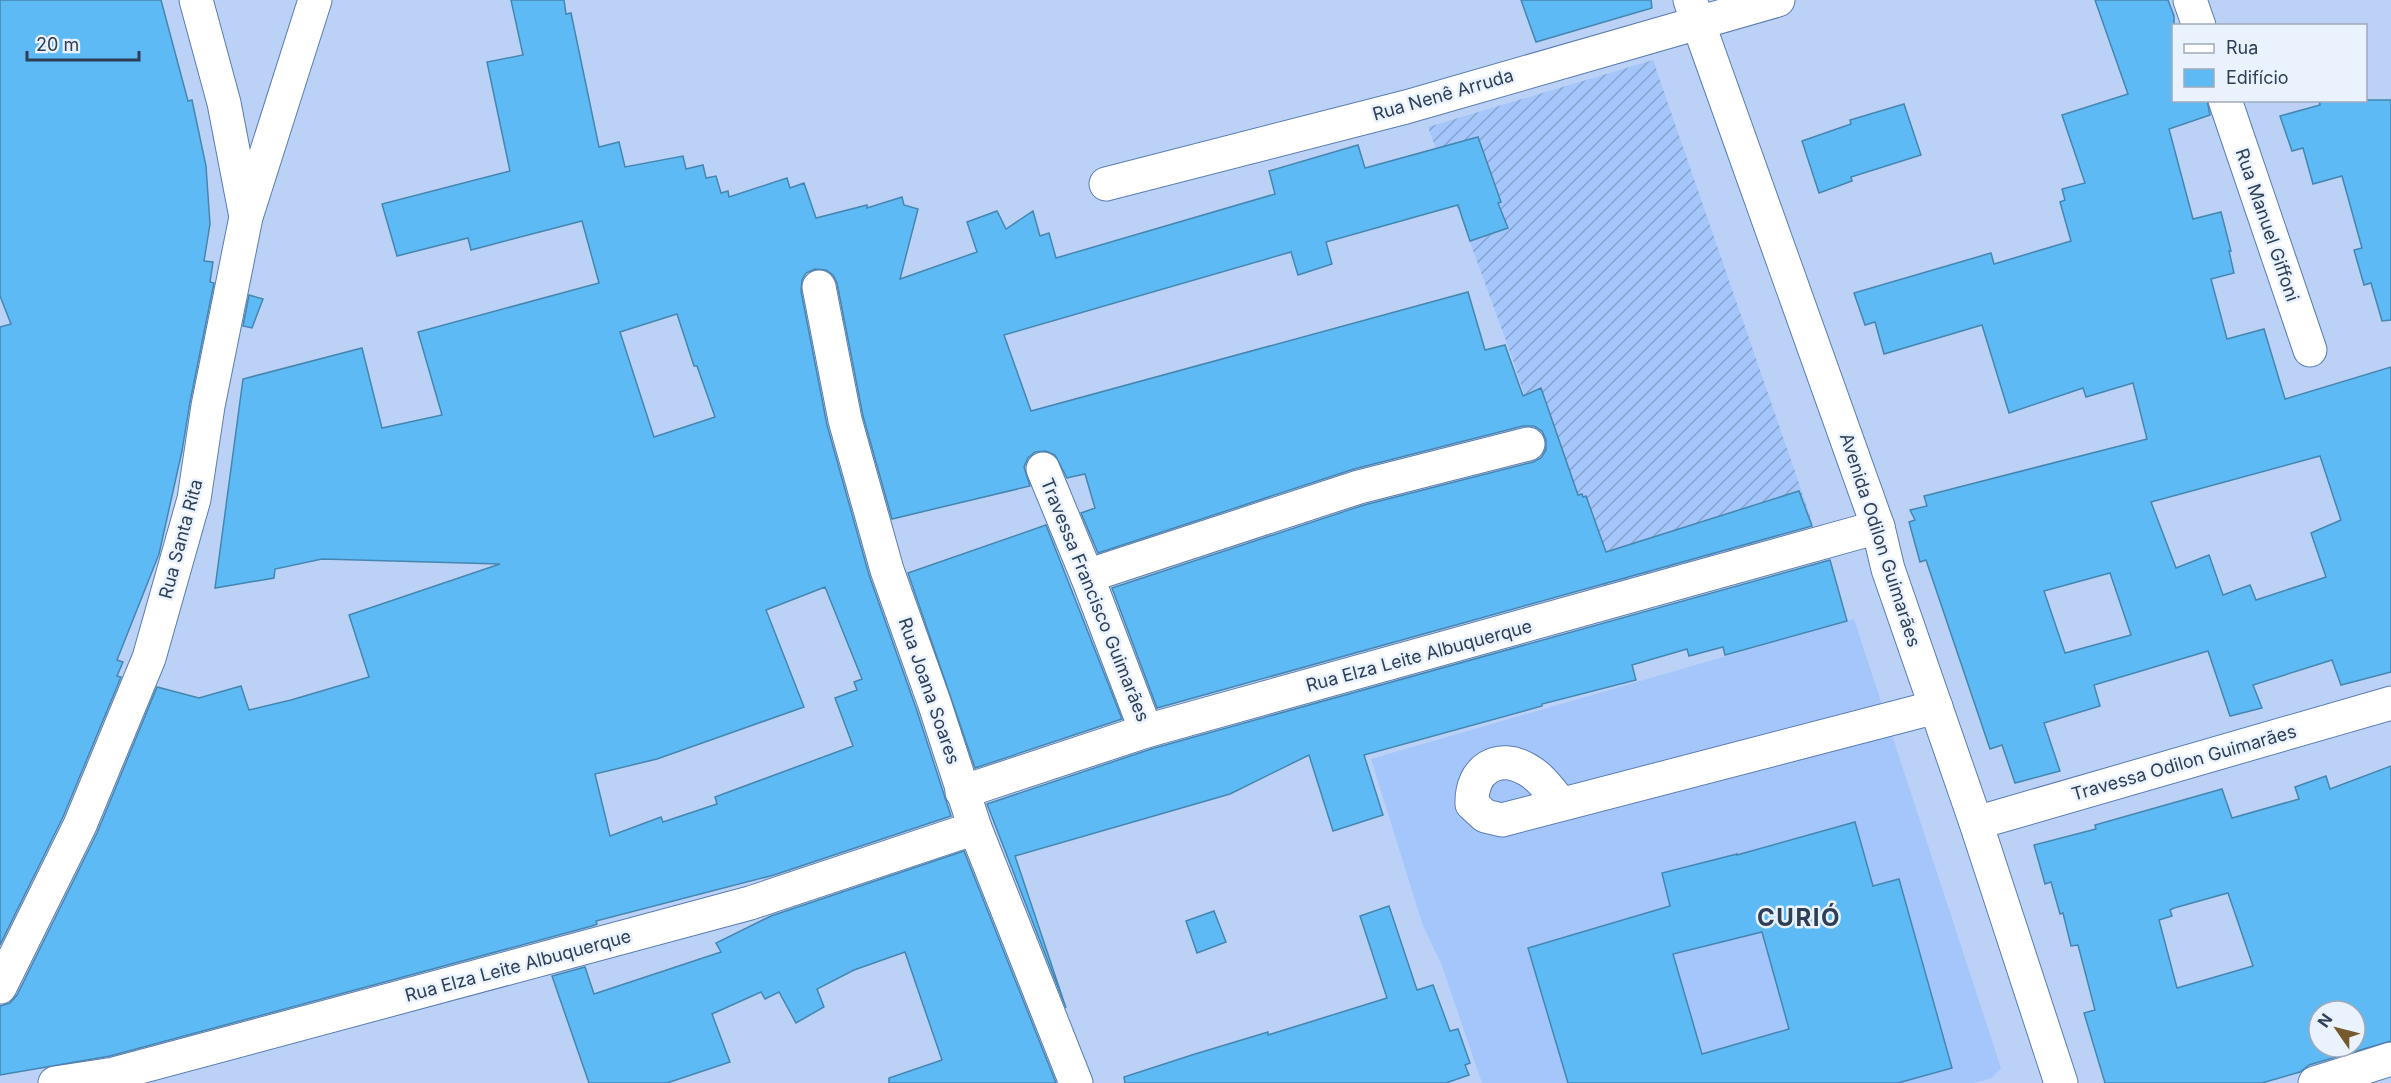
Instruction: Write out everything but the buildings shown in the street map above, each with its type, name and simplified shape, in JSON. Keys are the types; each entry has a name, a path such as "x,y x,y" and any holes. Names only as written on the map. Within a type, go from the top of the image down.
{"street":[{"path":"196,0 224,103 246,217"},
{"name":"Rua Santa Rita","path":"0,987 80,825 149,658 194,499 208,406 246,217 315,0"},
{"name":"Rua Nenê Arruda","path":"1106,184 1406,107 1694,11 1778,0"},
{"path":"2190,0 2198,24"},
{"name":"Avenida Odilon Guimarães","path":"1694,11 1878,527 1888,569 1976,823 2060,1083"},
{"name":"Rua Manuel Giffoni","path":"2226,102 2310,350"},
{"name":"Rua Joana Soares","path":"819,287 845,420 887,570 934,702 975,828 1076,1083"},
{"path":"1088,576 1359,487 1528,444"},
{"name":"Travessa Francisco Guimarães","path":"1043,469 1088,576 1146,731"},
{"name":"Rua Elza Leite Albuquerque","path":"962,792 1146,731 1878,527"},
{"name":"Travessa Odilon Guimarães","path":"1976,823 2391,704"},
{"path":"1561,804 1936,707"},
{"name":"Rua Elza Leite Albuquerque","path":"55,1083 116,1078 750,903 975,828"},
{"path":"2315,1083 2391,1059"}],"shaded area":[{"path":"1653,60 1813,524 1590,599 1513,360 1428,127"},
{"path":"1854,619 2001,1068 1992,1078 1974,1083 1482,1083 1441,963 1423,926 1371,759"}],"district":[{"name":"CURIÓ","path":"1799,918"}]}
